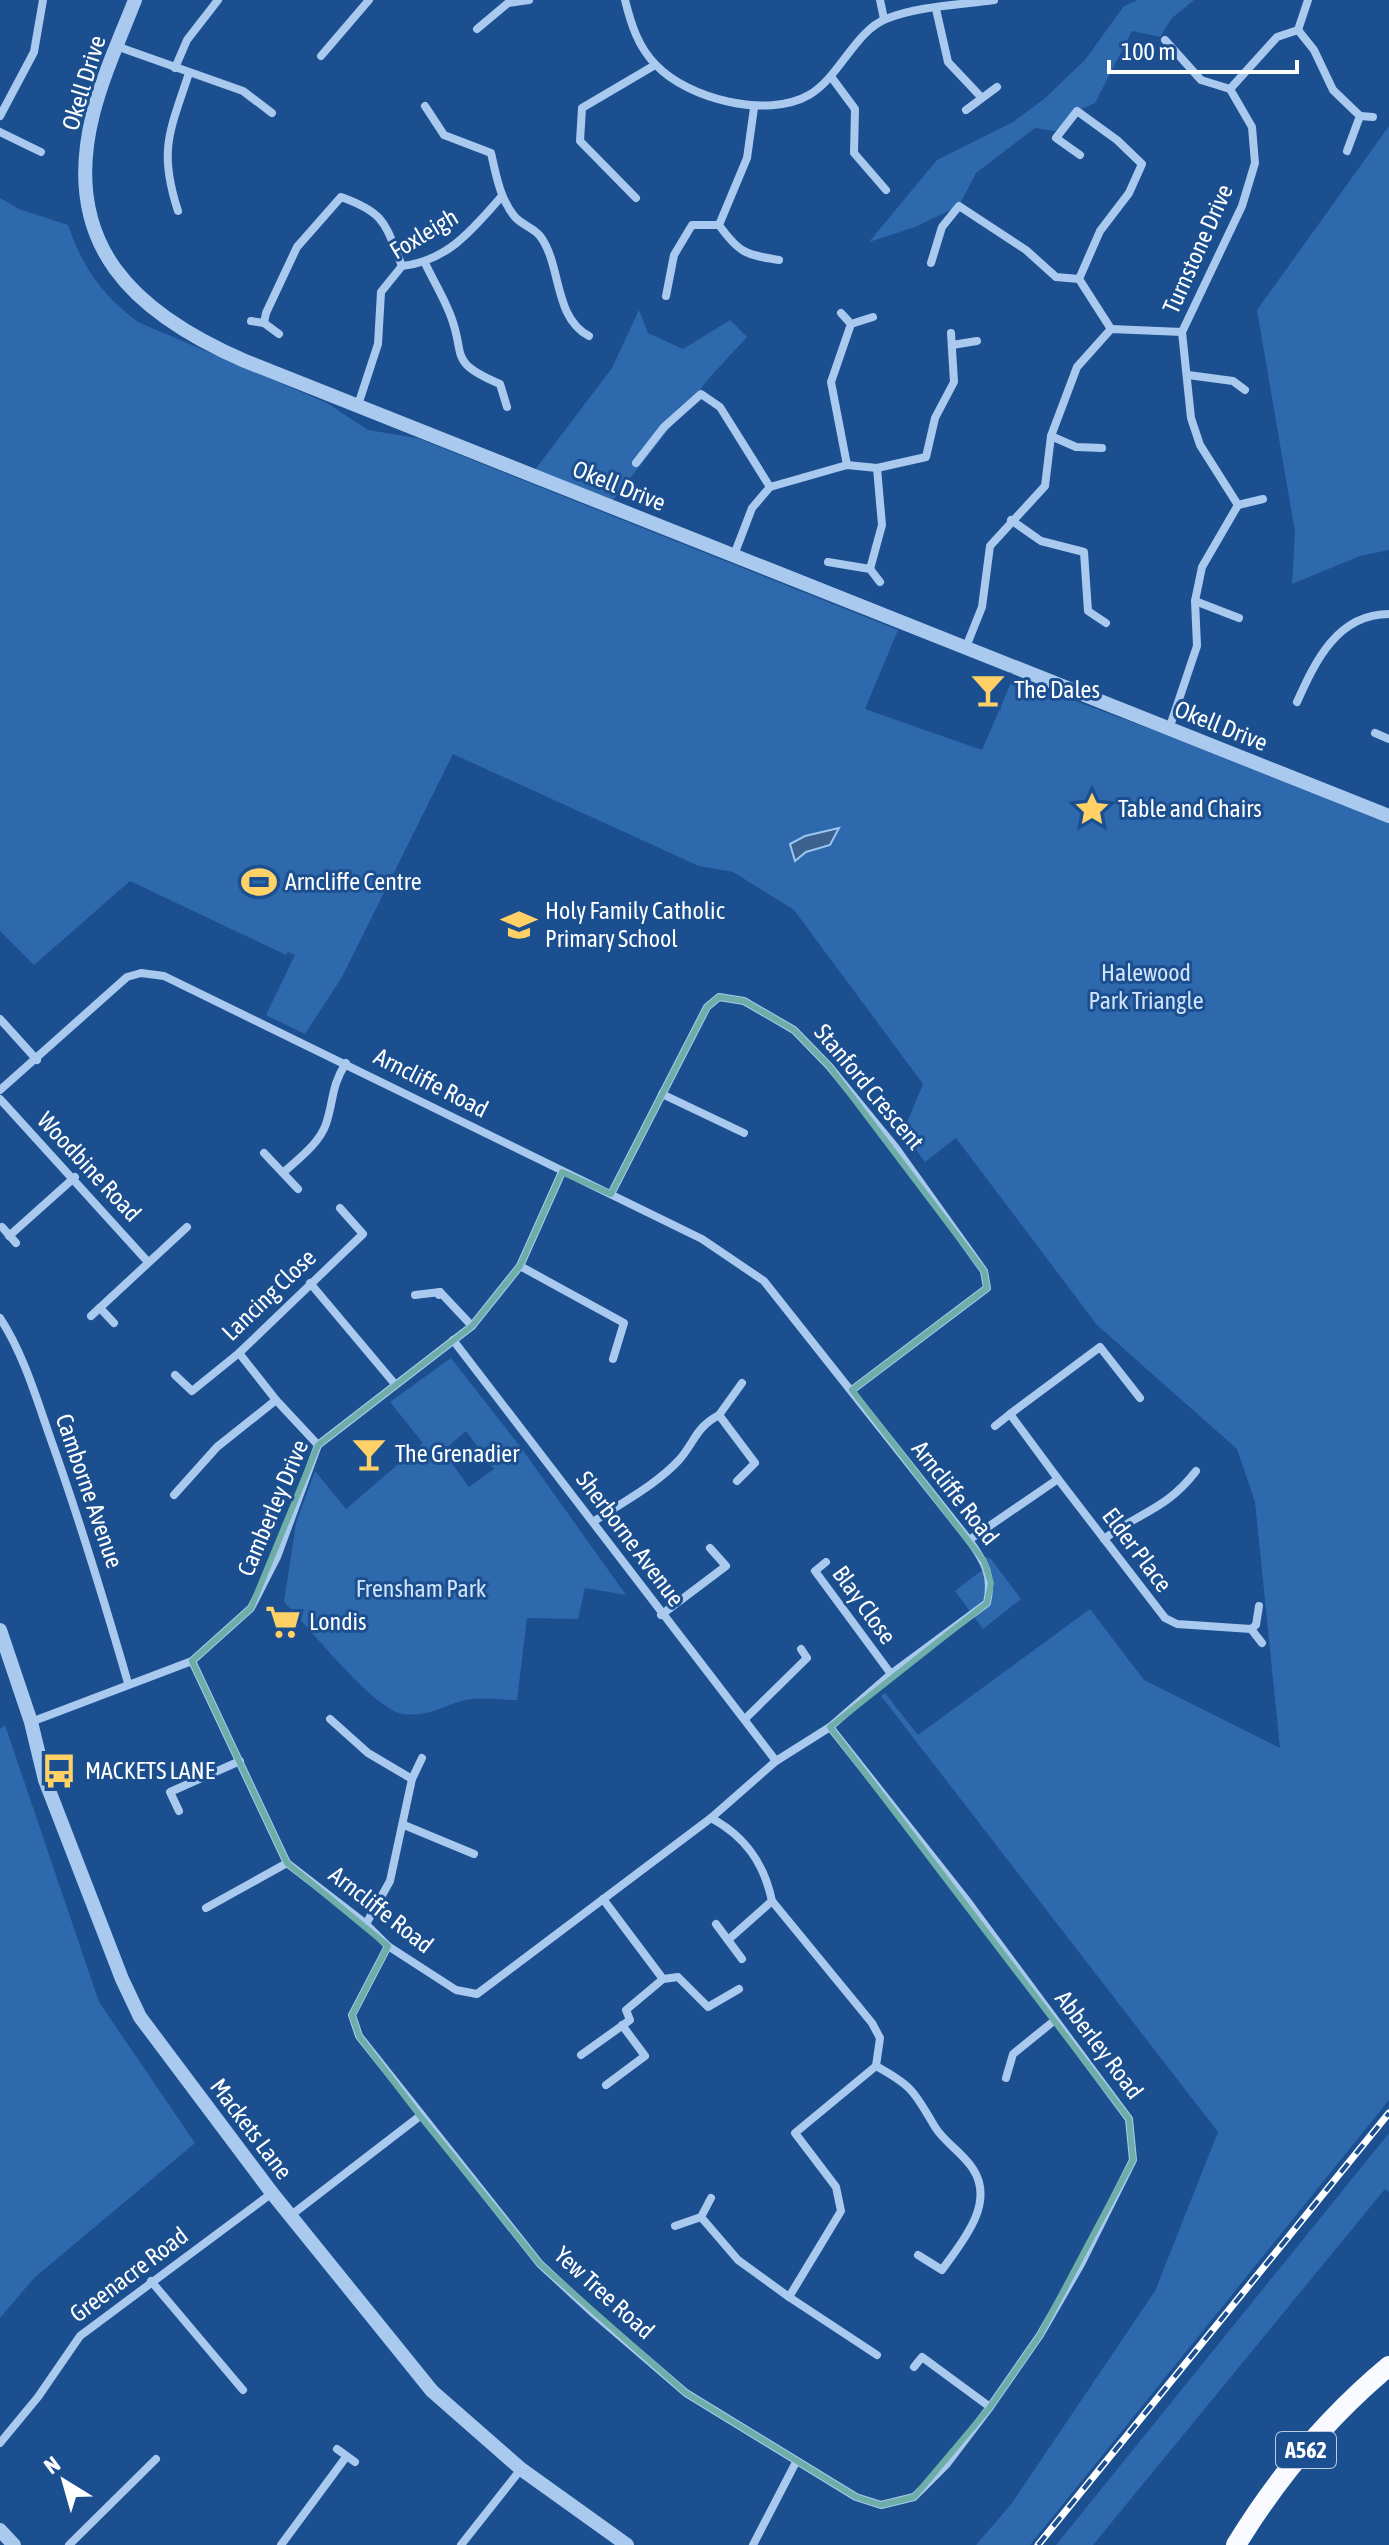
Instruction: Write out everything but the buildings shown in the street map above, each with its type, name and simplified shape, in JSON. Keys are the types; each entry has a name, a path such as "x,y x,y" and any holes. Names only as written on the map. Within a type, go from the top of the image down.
{"highway":[{"name":"A562","path":"1236,2545 1290,2468 1344,2404 1389,2366"}],"street":[{"path":"0,116 34,52 43,0"},
{"name":"Okell Drive","path":"135,0 92,117 86,178 92,222 113,266 142,301 183,331 234,356 1389,816"},
{"path":"175,68 187,40 218,0"},
{"path":"321,56 369,0"},
{"path":"477,29 508,3 529,0"},
{"path":"625,0 632,30 655,65 681,85 754,108 807,97 832,78 852,49 884,19 994,0"},
{"path":"880,0 884,19"},
{"path":"1298,30 1308,0"},
{"path":"936,9 948,62 981,97"},
{"path":"1165,40 1201,80 1230,89 1277,37 1298,30"},
{"path":"1298,30 1314,50 1333,90 1360,116 1373,117"},
{"path":"116,46 243,91 272,113"},
{"path":"636,198 580,141 582,108 655,65"},
{"path":"178,211 167,177 166,144 189,73"},
{"path":"832,78 855,109 854,153 886,190"},
{"path":"966,110 997,87"},
{"name":"Turnstone Drive","path":"1230,89 1252,127 1255,163 1242,206 1182,332 1191,418 1200,445 1238,505"},
{"path":"425,106 444,135 491,153 502,196 516,218 540,236 566,307 580,331 589,336"},
{"path":"719,225 747,158 754,108"},
{"path":"1079,279 1100,231 1129,193 1142,164 1117,140 1077,111 1056,138 1080,155"},
{"path":"1347,151 1360,116"},
{"path":"0,132 41,152"},
{"name":"Foxleigh","path":"358,405 378,344 381,292 402,266 425,263 465,239 502,196"},
{"path":"264,323 297,247 341,197 362,205 382,218 402,266"},
{"path":"931,263 942,227 959,206 1026,250 1056,277 1079,279"},
{"path":"666,296 674,255 692,225 719,225"},
{"path":"719,225 732,244 747,255 779,260"},
{"path":"425,263 451,316 458,353 474,373 500,384 507,407"},
{"path":"1079,279 1111,329"},
{"path":"841,313 851,324"},
{"path":"851,324 873,317"},
{"path":"251,321 264,323 279,334"},
{"path":"847,465 831,382 851,324"},
{"path":"1111,329 1182,332"},
{"path":"966,647 982,607 990,546 1045,486 1051,436 1077,367 1111,329"},
{"path":"734,555 752,508 770,487 847,465 877,468 926,457 935,418 954,382 951,333"},
{"path":"952,345 977,341"},
{"path":"1188,375 1233,381 1245,390"},
{"path":"636,463 664,427 701,394 720,407 770,487"},
{"path":"1051,436 1076,447 1102,448"},
{"path":"870,569 882,525 877,468"},
{"path":"1169,729 1197,646 1195,601 1202,567 1238,505 1263,499"},
{"path":"1011,520 1041,541 1084,552 1088,611 1106,623"},
{"path":"828,562 870,569 880,582"},
{"path":"1195,601 1239,618"},
{"path":"1297,702 1321,651 1346,628 1379,614 1389,614"},
{"path":"1375,733 1389,739"},
{"name":"Arncliffe Road","path":"0,1090 127,977 141,973 164,976 702,1239 764,1281 969,1540 984,1561 991,1583 987,1603 891,1674 830,1727 776,1761 711,1818 477,1994 456,1990 388,1946 366,1924 287,1863 192,1661"},
{"name":"Stanford Crescent","path":"611,1194 707,1007 719,997 744,1001 794,1030 829,1066 896,1148 984,1271 987,1288 852,1390"},
{"path":"0,1019 37,1060"},
{"path":"283,1173 318,1140 326,1124 332,1089 346,1063"},
{"path":"662,1094 744,1133"},
{"name":"Woodbine Road","path":"0,1099 75,1177 148,1262"},
{"path":"264,1153 298,1189"},
{"name":"Camberley Drive","path":"31,1722 192,1661 251,1608 277,1557 318,1445 394,1383 472,1326 520,1266 562,1172"},
{"path":"2,1227 13,1239 75,1177"},
{"name":"Lancing Close","path":"175,1375 192,1391 239,1353 363,1234 340,1208"},
{"path":"91,1316 187,1227"},
{"path":"520,1266 624,1323 613,1359"},
{"path":"310,1283 394,1383"},
{"path":"415,1295 440,1293 472,1326"},
{"path":"100,1308 114,1323"},
{"name":"Camborne Avenue","path":"0,1318 16,1348 80,1520 128,1683"},
{"name":"Sherborne Avenue","path":"453,1340 776,1761"},
{"path":"995,1426 1100,1347 1140,1398"},
{"path":"239,1353 276,1400 318,1445"},
{"path":"593,1522 681,1458 693,1435 719,1415 742,1383"},
{"path":"174,1495 217,1447 276,1400"},
{"name":"Elder Place","path":"1010,1414 1165,1618 1177,1624 1248,1629"},
{"path":"719,1415 755,1463 737,1481"},
{"path":"1104,1539 1133,1518 1171,1500 1196,1471"},
{"path":"969,1540 1058,1479"},
{"path":"661,1615 726,1566 710,1548"},
{"name":"Blay Close","path":"826,1562 815,1571 891,1674"},
{"path":"1259,1606 1256,1625 1248,1629 1262,1643"},
{"name":"Mackets Lane","path":"0,1630 31,1722 45,1780 122,1979 140,2017 272,2193 432,2391 521,2469 627,2545"},
{"path":"746,1718 807,1658 801,1649"},
{"path":"330,1719 368,1753 412,1779"},
{"name":"Abberley Road","path":"830,1727 1129,2119 1133,2160 1054,2312 990,2407 946,2465 914,2497 881,2505 856,2497 835,2484"},
{"path":"366,1924 390,1881 412,1779 422,1758"},
{"path":"179,1811 170,1792 240,1761"},
{"path":"711,1818 733,1830 757,1860 767,1878 772,1901 872,2023 880,2038 876,2066 795,2133 836,2187 841,2211 789,2297"},
{"path":"404,1825 474,1854"},
{"path":"206,1908 287,1863"},
{"path":"603,1899 663,1979"},
{"path":"728,1940 772,1901"},
{"path":"716,1924 742,1959"},
{"name":"Yew Tree Road","path":"388,1946 352,2015 359,2036 540,2264 686,2393 835,2484"},
{"path":"581,2055 630,2020 626,2010 663,1979 678,1977 708,2007 739,1989"},
{"path":"1006,2078 1013,2054 1055,2020"},
{"path":"606,2085 645,2056 622,2025"},
{"path":"876,2066 906,2083 924,2103 936,2129 974,2169 979,2186 974,2224 942,2270 918,2255"},
{"path":"290,2216 420,2116"},
{"name":"Greenacre Road","path":"0,2443 38,2397 80,2336 272,2193"},
{"path":"675,2226 701,2217 711,2198"},
{"path":"701,2217 738,2260 877,2355"},
{"path":"151,2281 243,2390"},
{"path":"914,2367 922,2357 990,2407"},
{"path":"337,2449 355,2462"},
{"path":"281,2545 346,2457"},
{"path":"69,2545 156,2459"},
{"path":"753,2545 796,2462"},
{"path":"461,2545 521,2469"},
{"path":"0,2530 14,2545"}],"highlighted area":[{"path":"719,997 744,1001 794,1030 829,1066 984,1271 987,1288 852,1390 984,1561 991,1583 987,1603 830,1727 1129,2119 1133,2160 1040,2335 990,2407 914,2497 881,2505 856,2497 686,2393 540,2264 359,2036 352,2015 388,1946 287,1863 192,1661 251,1608 318,1445 472,1326 520,1266 562,1172 611,1194 707,1007"}],"green space":[{"path":"1138,0 1194,0 1172,18 1160,37 1132,31 1095,103 1077,111 1061,132 1035,128 976,173 959,206 915,227 869,242 937,160 1013,122 1044,99 1085,60 1124,6"},
{"path":"1389,126 1389,550 1360,556 1292,584 1295,532 1257,310"},
{"name":"Halewood Park Triangle","path":"0,198 19,209 68,225 95,280 114,302 138,322 327,403 368,430 417,438 898,630 865,709 982,750 1013,678 1274,775 1389,823 1389,2100 1030,2545 976,2545 1012,2503 1155,2291 1218,2132 881,1696 885,1693 918,1735 1090,1609 1144,1680 1280,1748 1255,1502 1237,1449 1097,1325 956,1138 925,1162 903,1132 923,1084 794,910 733,872 699,866 453,754 342,977 305,1034 266,1015 295,955 288,952 286,955 130,881 34,965 0,931"},
{"path":"639,310 648,333 683,349 730,320 747,337 710,377 609,505 531,475 612,368"},
{"name":"Frensham Park","path":"451,1358 522,1449 626,1595 585,1588 578,1619 527,1618 517,1700 468,1700 419,1714 403,1714 391,1709 342,1666 284,1602 296,1523 315,1471 346,1509 423,1443 390,1402","holes":["466,1431 494,1469 469,1487 443,1451"]},
{"path":"979,1554 991,1559 1021,1599 983,1629 955,1591 986,1567"},
{"path":"5,1725 99,2002 195,2143 34,2278 0,2318 0,1729"},
{"path":"1389,2133 1389,2192 1385,2189 1093,2545 1056,2545"}],"shaded area":[{"path":"839,828 830,845 806,852 795,861 790,844 805,836"}],"railway":[{"path":"1038,2545 1389,2113"}],"place":[{"name":"The Dales","path":"988,690"},
{"name":"Table and Chairs","path":"1092,809"},
{"name":"Arncliffe Centre","path":"259,882"},
{"name":"Holy Family Catholic Primary School","path":"519,925"},
{"name":"The Grenadier","path":"369,1454"},
{"name":"Londis","path":"283,1622"},
{"name":"MACKETS LANE","path":"59,1771"}]}
